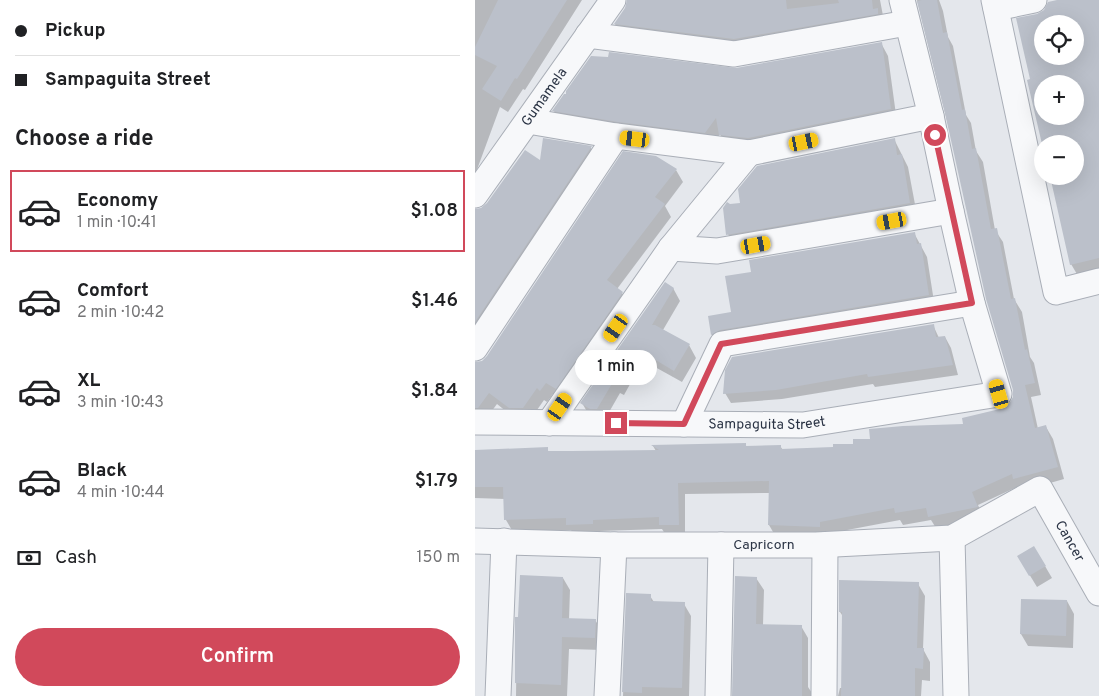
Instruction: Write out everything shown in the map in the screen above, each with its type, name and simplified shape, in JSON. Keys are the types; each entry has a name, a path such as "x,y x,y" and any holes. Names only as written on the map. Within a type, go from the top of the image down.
{"street":[{"name":"Gumamela","path":"475,194 613,0"},
{"path":"1034,0 995,4 1056,292 1099,281"},
{"path":"588,35 734,54 905,12 931,116 972,303 721,344 684,424"},
{"path":"528,121 616,136 749,153 931,116"},
{"path":"475,348 616,136"},
{"path":"549,423 671,248 749,153"},
{"path":"671,248 717,252 951,211"},
{"name":"Sampaguita Street","path":"475,422 803,425 999,394 972,303"},
{"name":"Capricorn","path":"475,540 614,544 825,545 952,538 1040,489"},
{"name":"Cancer","path":"1040,489 1099,593"},
{"path":"952,538 957,696"},
{"path":"498,696 504,540"},
{"path":"607,696 614,544"},
{"path":"718,696 721,545"},
{"path":"824,696 825,545"}],"building":[{"path":"498,0 567,0 501,101 482,89 497,66 475,55 475,47"},
{"path":"627,0 786,0 787,9 839,3 838,0 872,0 873,9 878,8 878,14 734,39 614,24 625,8"},
{"path":"937,0 943,33 947,32 962,110 965,109 972,149 976,148 991,229 997,228 1011,299 1015,298 1025,350 1027,349 1035,383 1025,385 1035,428 1046,425 1058,467 1013,479 1012,474 972,492 978,507 928,517 926,508 895,513 894,508 820,522 820,527 768,525 769,481 678,483 679,525 659,525 659,517 593,520 593,524 566,525 566,518 504,520 503,487 475,487 475,450 548,447 548,451 659,450 651,445 746,443 746,446 781,445 781,449 833,447 833,444 853,444 853,439 870,439 869,429 963,424 962,418 1004,408 1009,404 1013,397 1013,390 986,299 945,113 917,1"},
{"path":"1057,0 1099,0 1099,258 1070,265 1052,185 1084,185 1084,135 1040,135 1038,125 1084,125 1084,75 1034,75 1034,110 1027,80 1030,79 1016,18 1037,14 1044,10 1048,2"},
{"path":"882,42 891,109 748,138 719,135 716,118 705,133 552,111 564,94 566,94 566,91 591,56 608,57 609,52 736,68"},
{"path":"543,138 592,146 475,322 475,209 481,208 487,203 525,150 540,160"},
{"path":"895,138 897,155 902,154 910,203 726,235 723,208 727,202 730,204 740,203 738,189 757,166"},
{"path":"623,151 656,156 677,169 655,197 665,204 607,280 623,292 556,389 546,383 540,391 537,388 523,408 509,408 489,393 478,408 475,408 475,362 482,361 487,356"},
{"path":"915,232 917,244 921,243 929,295 720,330 711,335 708,316 731,312 725,276 751,272 749,260"},
{"path":"665,282 674,288 652,325 690,344 674,371 639,350 617,384 613,382 597,409 590,409 580,403"},
{"path":"934,324 936,337 945,336 953,365 868,377 867,374 776,390 723,394 725,370 732,357"},
{"path":"1034,546 1046,566 1029,576 1017,556"},
{"path":"520,575 563,577 562,618 596,619 595,638 562,637 561,685 515,683 515,617 518,617"},
{"path":"735,576 757,577 756,624 802,625 802,696 732,696"},
{"path":"839,580 919,582 917,648 924,648 923,669 915,668 915,696 841,696 842,612 839,612"},
{"path":"626,593 651,594 651,601 685,602 682,688 642,687 642,693 622,692"},
{"path":"1021,599 1067,600 1066,636 1020,634"}],"route":[{"path":"616,423 684,424 721,344 972,303 935,135"}]}
